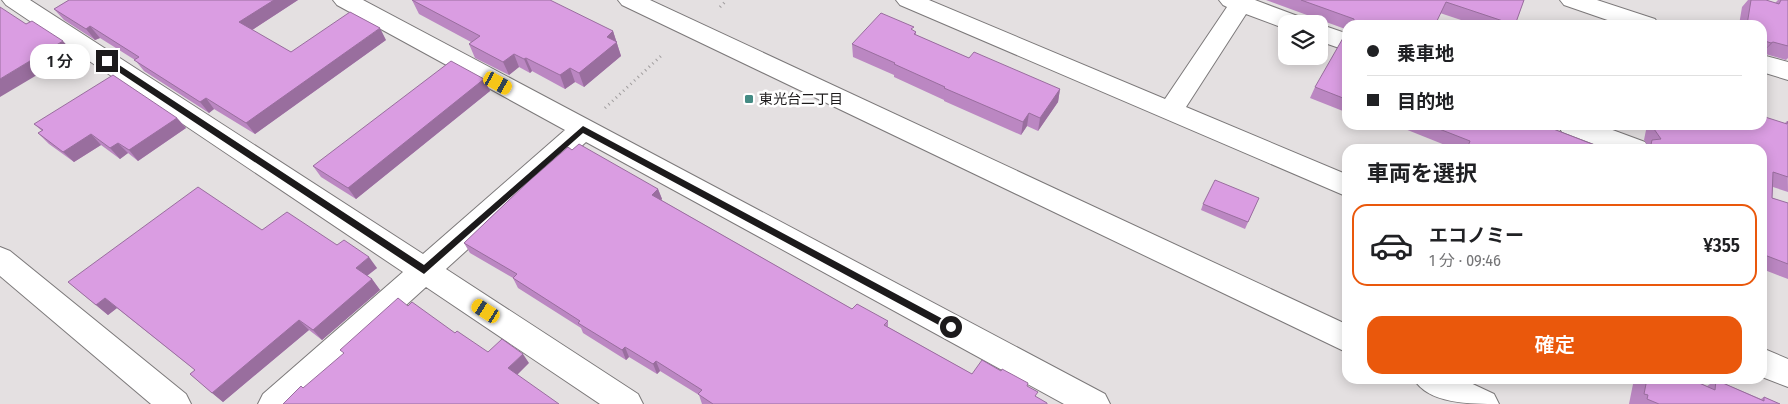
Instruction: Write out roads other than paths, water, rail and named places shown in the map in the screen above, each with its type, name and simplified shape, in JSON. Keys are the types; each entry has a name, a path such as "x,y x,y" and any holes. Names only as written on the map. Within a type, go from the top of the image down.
{"street":[{"path":"14,0 627,404"},
{"path":"345,0 1092,404"},
{"path":"630,0 1342,337"},
{"path":"908,0 1342,184"},
{"path":"1572,0 1633,20"},
{"path":"1170,112 1238,1 1278,17"},
{"path":"1328,35 1342,41"},
{"path":"1767,65 1788,71"},
{"path":"274,404 583,129"},
{"path":"1585,130 1622,144"},
{"path":"0,259 175,404"},
{"path":"1767,364 1788,373"},
{"path":"1441,384 1483,404"}],"place":[{"name":"東光台二丁目","path":"749,99"}]}
